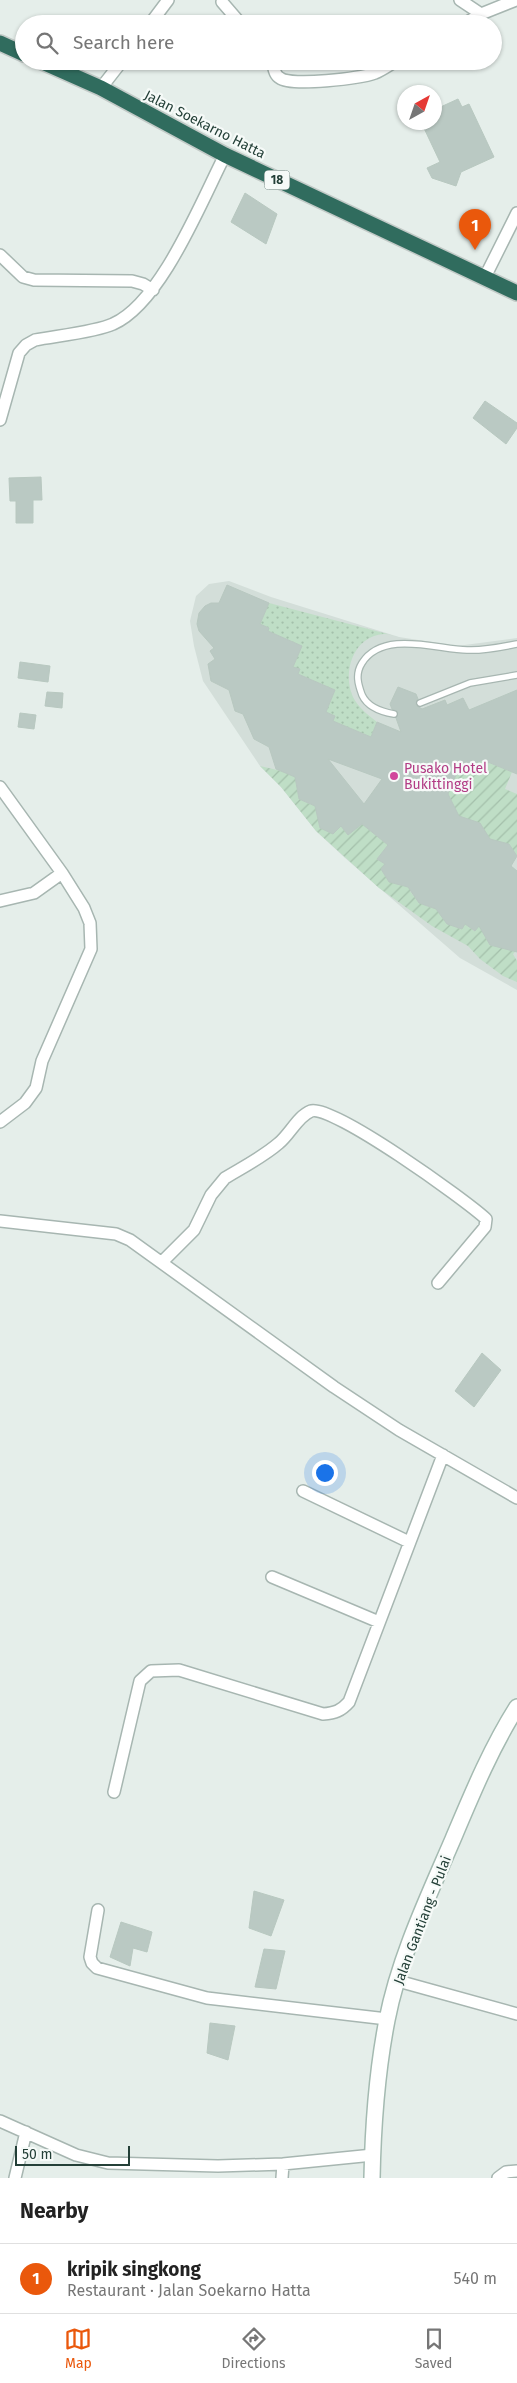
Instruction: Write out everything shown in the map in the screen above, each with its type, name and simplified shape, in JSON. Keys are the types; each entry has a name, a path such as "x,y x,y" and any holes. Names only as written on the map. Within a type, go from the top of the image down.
{"highway":[{"path":"0,43 15,50"},
{"name":"Jalan Soekarno Hatta","path":"60,70 101,88 225,155 517,293"}],"street":[{"path":"157,15 168,0"},
{"path":"460,0 481,14 516,0"},
{"path":"221,1 233,15"},
{"path":"101,88 115,70"},
{"path":"276,70 279,78 284,81 308,83 374,73 380,70"},
{"path":"0,420 19,353 26,345 35,340 112,325 132,312 153,290 173,257 225,155"},
{"path":"485,277 517,213"},
{"path":"0,255 23,276 34,280 132,281 143,284 153,290"},
{"path":"0,787 62,873 84,908 90,923 92,949 42,1061 36,1088 25,1103 0,1122"},
{"path":"0,901 34,893 62,873"},
{"path":"162,1262 194,1230 217,1186 280,1142 305,1115 312,1110 320,1110 345,1122 409,1161 486,1219 486,1226 438,1283"},
{"path":"0,1221 116,1234 146,1250 334,1388 443,1456 517,1498"},
{"path":"114,1792 140,1681 151,1671 179,1670 323,1714 334,1713 342,1709 348,1702 443,1456"},
{"path":"303,1491 409,1542"},
{"path":"272,1577 379,1622"},
{"name":"Jalan Gantiang - Pulai","path":"372,2178 380,2065 387,2018 398,1981 427,1901 473,1792 503,1730 517,1707"},
{"path":"98,1910 90,1957 92,1963 97,1968 207,1998 387,2018"},
{"path":"398,1981 517,2014"},
{"path":"0,2121 91,2161 108,2163 218,2166 283,2164 373,2155"},
{"path":"15,2178 26,2132"},
{"path":"282,2178 283,2164"},
{"path":"498,2178 506,2172 517,2171"}],"lane":[{"path":"394,714 379,711 364,700 358,684 358,670 368,655 380,648 396,644 478,650 517,644"},
{"path":"420,703 470,683 517,675"}],"shaded area":[{"name":"Pusako Hotel Bukittinggi","path":"229,581 271,597 399,637 457,646 517,638 517,990 460,958 345,858 316,831 281,787 260,766 203,681 194,646 190,621 196,596 209,584"}],"green space":[{"path":"269,603 392,635 373,636 365,641 358,648 350,667 350,687 353,697 360,707 377,722 371,737 333,721 335,716 326,712 335,690 298,674 300,669 293,667 302,646 268,631 269,628 260,624"},
{"path":"483,760 512,772 505,789 517,794 517,856 509,844 489,848 487,835 480,823 395,797"},
{"path":"260,766 303,776 296,782 299,799 312,805 319,799 317,813 320,828 333,833 341,826 348,835 362,824 388,845 377,859 385,864 381,869 389,882 413,887 410,891 419,903 432,908 436,903 443,909 440,914 447,924 461,929 465,924 474,931 480,924 487,930 484,935 490,945 517,950 513,954 517,961 517,982 503,976 480,959 468,946 432,926 379,888 316,831 281,787"}],"building":[{"path":"458,99 462,107 469,104 494,157 461,172 456,186 432,178 427,168 440,162 425,130 442,130 442,106"},
{"path":"245,193 277,214 266,244 231,222"},
{"path":"485,401 517,423 517,428 506,444 473,418"},
{"path":"41,477 42,500 33,500 33,523 16,523 16,501 10,501 9,478"},
{"path":"227,585 269,603 260,624 269,628 268,631 302,646 293,667 300,669 298,674 335,690 326,712 335,716 333,721 371,737 377,722 401,732 396,718 398,712 392,709 390,704 398,687 416,694 418,699 416,705 422,709 445,700 447,705 463,698 469,710 517,690 517,774 483,760 458,770 448,794 459,816 480,823 490,839 509,844 517,856 511,866 517,871 517,952 490,945 479,926 475,931 465,924 462,929 447,924 436,909 419,903 408,887 389,882 381,869 385,864 377,859 388,845 362,824 348,835 341,826 333,834 320,828 315,806 299,799 295,777 276,769 269,747 254,739 243,714 235,711 229,690 211,681 208,664 215,659 210,651 214,648 199,631 197,624 199,613 205,606 211,603 219,603","holes":["328,759 382,779 364,804"]},
{"path":"20,662 50,666 48,682 18,678"},
{"path":"47,692 63,693 62,708 45,706"},
{"path":"20,713 36,715 34,729 18,727"},
{"path":"482,1353 501,1370 474,1407 455,1391"},
{"path":"254,1891 284,1900 271,1936 249,1928"},
{"path":"121,1922 152,1932 147,1952 133,1948 130,1966 110,1957"},
{"path":"264,1949 285,1951 276,1989 255,1987"},
{"path":"210,2023 235,2026 228,2060 207,2053"}],"place":[{"name":"kripik singkong","path":"475,250"},
{"name":"Pusako Hotel Bukittinggi","path":"394,776"}]}
